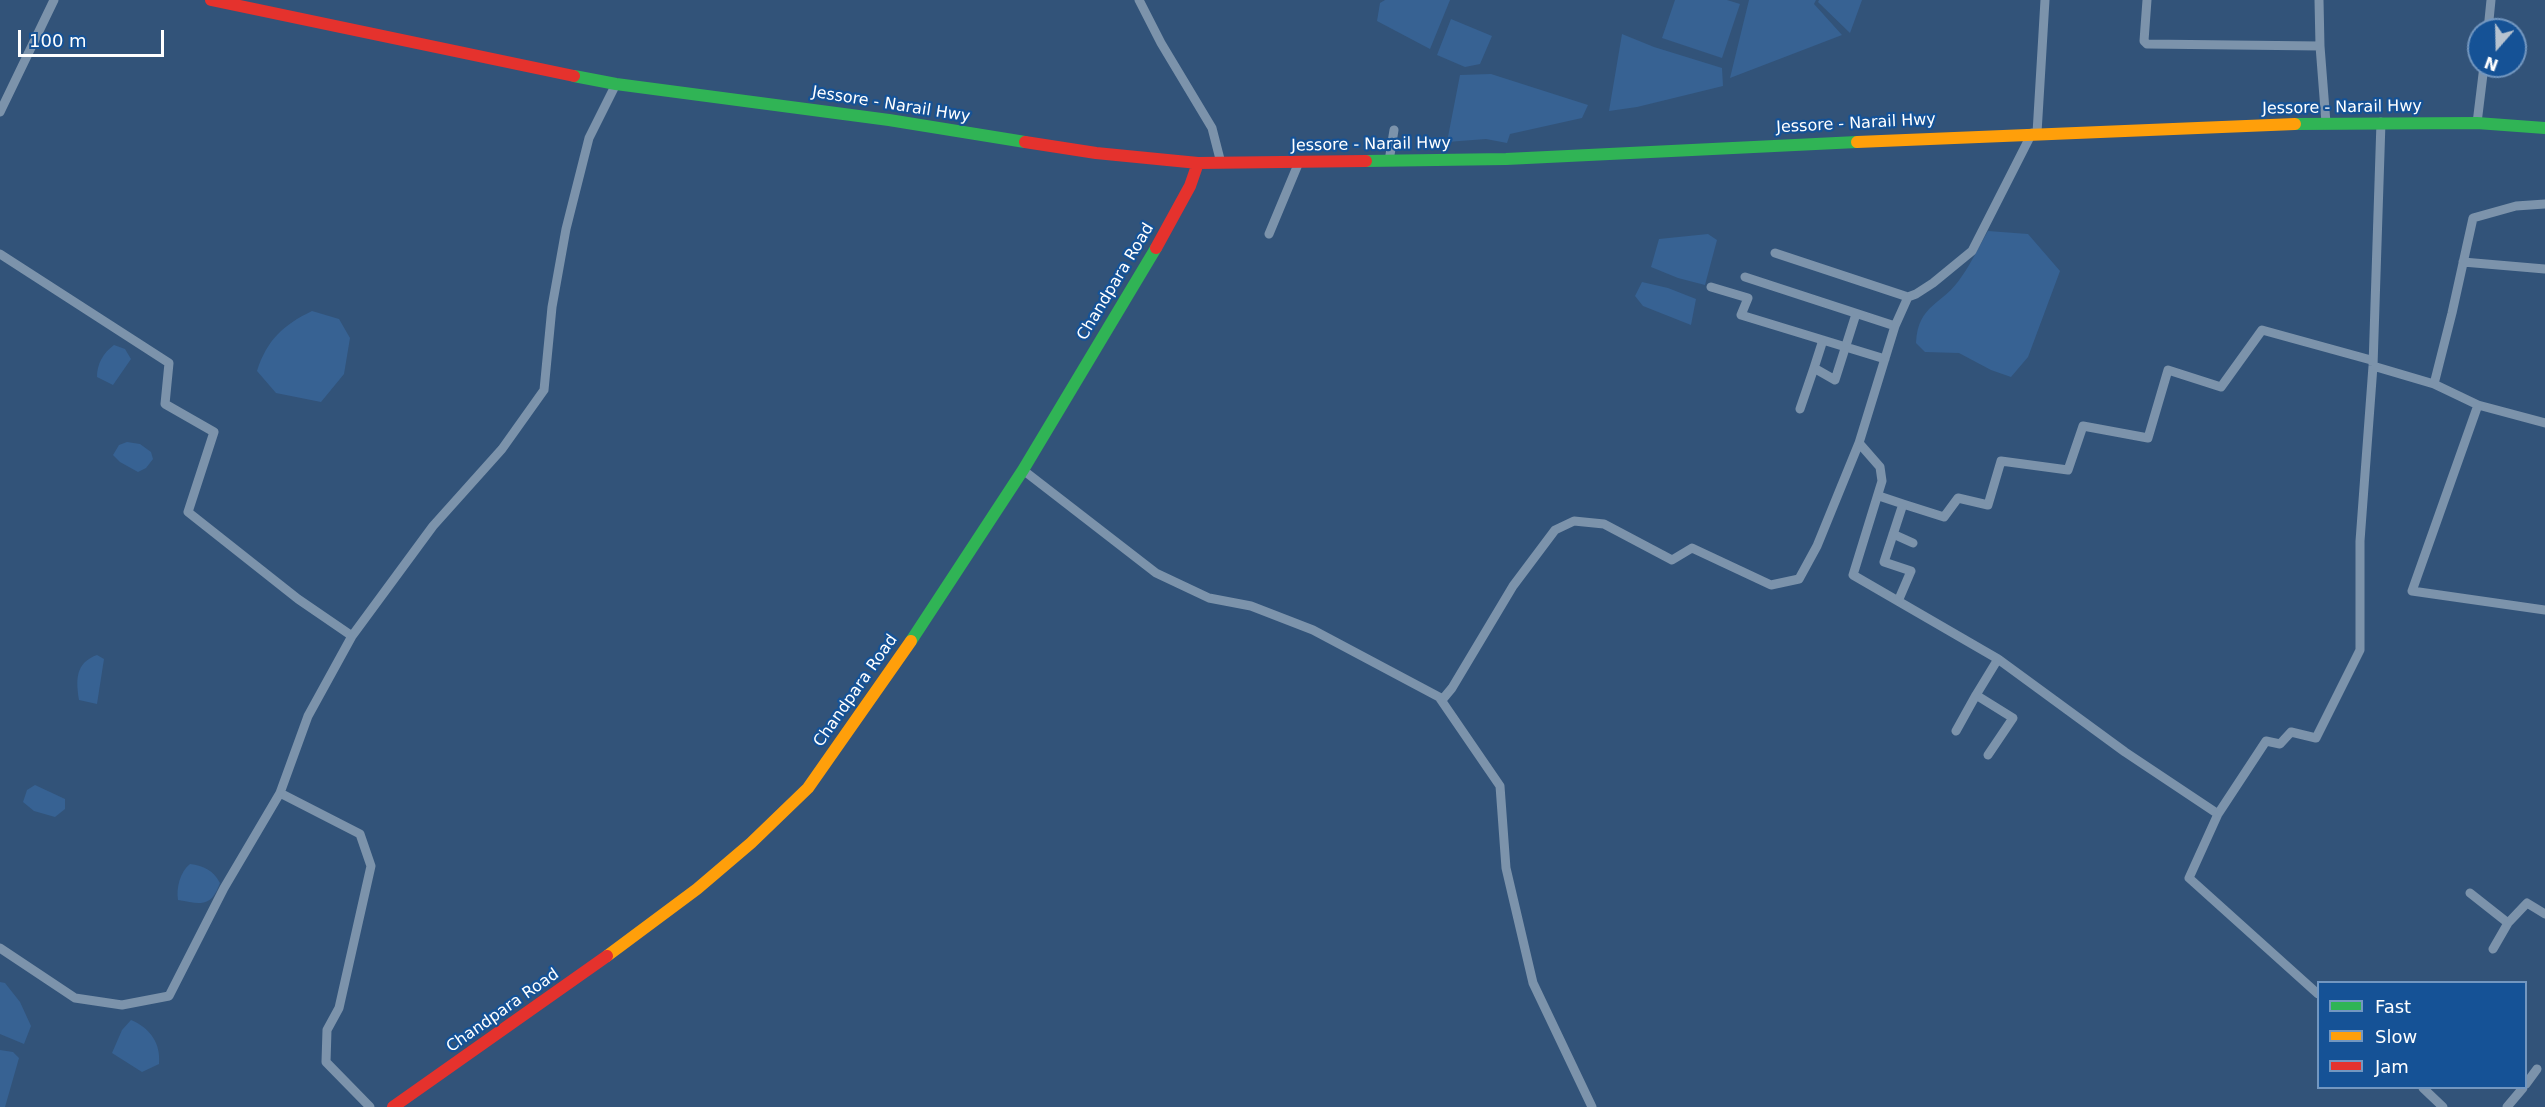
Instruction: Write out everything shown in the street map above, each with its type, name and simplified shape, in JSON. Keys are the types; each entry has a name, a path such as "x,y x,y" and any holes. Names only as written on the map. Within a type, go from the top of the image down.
{"main road":[{"name":"Jessore - Narail Hwy","path":"211,0 342,30 616,84 889,120 1096,153 1198,163 1506,159 2035,133 2326,123 2477,123 2545,128"},
{"name":"Chandpara Road","path":"393,1107 570,984 697,889 751,843 808,788 889,674 1023,470 1163,237 1190,186 1198,163"}],"street":[{"path":"0,112 54,0"},
{"path":"1139,0 1161,44 1212,128 1221,163"},
{"path":"1442,700 1452,688 1513,586 1555,530 1574,520 1604,524 1672,560 1692,548 1771,585 1799,579 1817,546 1859,443 1895,326 1908,297 1933,283 1972,251 2035,133 2045,0"},
{"path":"2146,0 2144,40 2147,44 2320,46"},
{"path":"2319,0 2326,123"},
{"path":"2489,18 2491,0"},
{"path":"2477,123 2483,78"},
{"path":"0,948 75,998 122,1005 169,996 224,888 280,794 308,716 352,636 433,526 502,449 544,390 552,307 566,229 589,138 616,84"},
{"path":"2317,992 2189,878 2218,814 2266,741 2280,744 2290,732 2316,738 2360,650 2360,541 2372,363 2380,122"},
{"path":"1389,161 1394,130"},
{"path":"1269,234 1299,162"},
{"path":"2434,384 2473,218 2516,206 2545,204"},
{"path":"0,254 170,363 165,404 214,432 188,512 298,599 352,636"},
{"path":"1775,254 1908,297"},
{"path":"2463,262 2545,269"},
{"path":"1745,277 1895,326"},
{"path":"1711,287 1748,298 1741,315 1885,359"},
{"path":"1814,368 1834,380 1856,314"},
{"path":"1879,496 1944,517 1958,498 1988,505 2001,461 2068,470 2083,426 2148,438 2168,370 2221,387 2262,330 2434,384 2478,405 2545,423"},
{"path":"1800,410 1823,340"},
{"path":"2478,405 2412,591 2545,610"},
{"path":"1859,443 1880,467 1882,481 1853,574 1998,659 2125,752 2218,814"},
{"path":"1023,470 1166,579 1209,598 1251,606 1312,630 1440,697 1500,786 1506,868 1533,983 1592,1107"},
{"path":"1899,599 1911,571 1884,562 1903,504"},
{"path":"1893,534 1913,543"},
{"path":"1956,731 1998,659"},
{"path":"1976,695 2013,718 1988,755"},
{"path":"280,794 360,834 371,866 339,1008 327,1030 326,1062 370,1107"},
{"path":"2470,893 2508,923"},
{"path":"2493,949 2508,923 2527,903 2545,914"},
{"path":"2527,1082 2537,1069"},
{"path":"2424,1089 2443,1107"},
{"path":"2507,1107 2522,1089"}],"water":[{"path":"1385,0 1450,0 1430,49 1377,21 1380,3"},
{"path":"1675,0 1727,0 1740,4 1722,58 1662,38"},
{"path":"1749,0 1816,0 1814,4 1842,35 1730,78"},
{"path":"1819,0 1862,0 1850,33 1818,2"},
{"path":"1451,19 1492,36 1480,64 1465,67 1437,55"},
{"path":"1622,34 1654,47 1722,68 1723,86 1637,107 1609,111"},
{"path":"1491,74 1588,105 1582,118 1510,134 1507,143 1486,139 1447,142 1460,75"},
{"path":"1988,231 2028,234 2060,271 2028,357 2011,377 1991,370 1959,353 1925,352 1916,343 1921,320 1926,312 1955,286"},
{"path":"1708,234 1717,240 1705,285 1678,278 1651,267 1659,239"},
{"path":"1642,282 1668,288 1696,299 1691,325 1643,306 1635,296"},
{"path":"312,311 339,319 350,338 344,374 321,402 276,393 257,371 271,342 277,335 284,328"},
{"path":"114,345 125,349 131,359 113,385 97,377 101,359"},
{"path":"127,442 140,444 151,452 153,459 146,468 138,472 120,462 113,455 119,445"},
{"path":"97,655 104,659 97,704 79,700 77,686 81,667"},
{"path":"35,785 65,799 65,809 55,817 34,811 23,802 27,790"},
{"path":"190,864 208,869 220,883 217,891 209,900 199,903 178,900 180,880"},
{"path":"0,982 5,983 20,1002 31,1026 24,1044 0,1034"},
{"path":"131,1020 149,1032 158,1049 159,1064 142,1072 112,1053 122,1030"},
{"path":"0,1050 13,1052 19,1058 5,1107 0,1107"}],"traffic: fast":[{"path":"574,76 616,84 889,120 1025,142"},
{"path":"2295,124 2477,123 2545,128"},
{"path":"1366,161 1506,159 1857,142"},
{"path":"911,641 1023,470 1156,248"}],"traffic: slow":[{"path":"1857,142 2295,124"},
{"path":"607,956 697,889 751,843 808,788 911,641"}],"traffic: jam":[{"path":"211,0 574,76"},
{"path":"1025,142 1096,153 1198,163 1366,161"},
{"path":"1156,248 1190,186 1198,163"},
{"path":"393,1107 607,956"}]}
